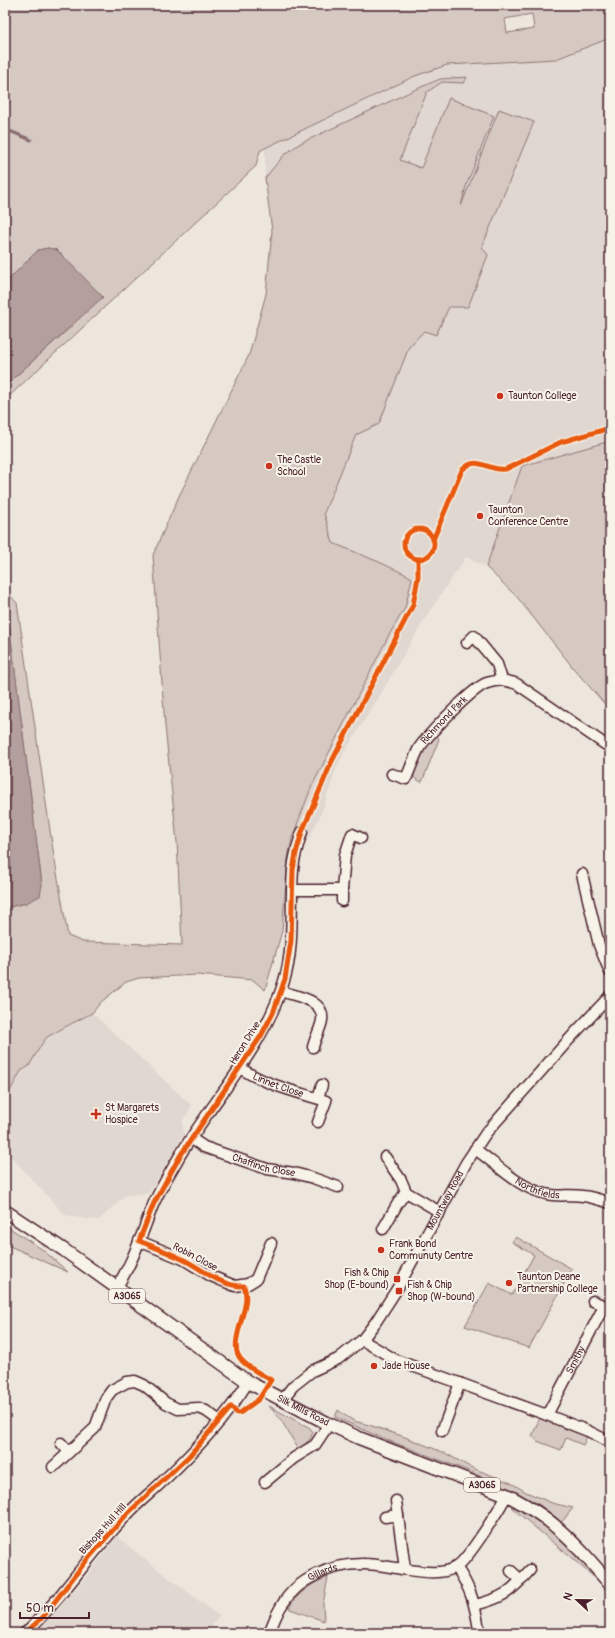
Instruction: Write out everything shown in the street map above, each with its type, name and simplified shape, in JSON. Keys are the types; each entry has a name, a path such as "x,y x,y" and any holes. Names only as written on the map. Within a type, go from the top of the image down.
{"main road":[{"name":"Silk Mills Road","path":"5,1211 64,1250 248,1382 359,1438 507,1495 524,1504 555,1526 571,1540 610,1584"}],"street":[{"path":"467,643 474,636 497,664 502,680 517,684 606,745"},
{"name":"Richmond Park","path":"392,774 410,780 420,748 435,729 470,694 486,683 502,680"},
{"name":"Heron Drive","path":"116,1288 124,1277 154,1203 180,1156 261,1036 273,1013 285,979 291,941 292,890 296,853 302,832"},
{"path":"342,901 345,855 353,834"},
{"path":"582,874 599,944 610,972"},
{"path":"292,890 342,890"},
{"path":"281,991 312,1001 317,1006 322,1019 312,1047"},
{"name":"Mountway Road","path":"282,1400 293,1386 312,1371 338,1359 362,1340 376,1323 397,1289 475,1149 486,1133 610,996"},
{"name":"Linnet Close","path":"240,1068 254,1077 276,1086 318,1098"},
{"path":"318,1122 326,1101 318,1098 322,1085"},
{"name":"Chaffinch Close","path":"192,1139 204,1147 267,1169 294,1173 313,1178 338,1188"},
{"name":"Northfields","path":"475,1149 504,1173 533,1190 560,1196 583,1196 610,1203"},
{"path":"385,1157 401,1180 406,1192 440,1212"},
{"path":"383,1229 406,1192"},
{"name":"Robin Close","path":"139,1241 183,1259 211,1276 235,1286 248,1284 256,1279 271,1243"},
{"name":"Smithy","path":"547,1415 607,1307 593,1301"},
{"path":"362,1340 396,1360 547,1415 588,1431 610,1442"},
{"path":"53,1466 94,1428 106,1398 112,1390 127,1382 135,1381 144,1385 166,1403 178,1409 199,1408 206,1411 220,1422"},
{"name":"Bishops Hull Hill","path":"25,1633 43,1617 86,1561 126,1516 184,1461 220,1422 248,1382"},
{"path":"442,1431 460,1383"},
{"path":"265,1482 294,1458 316,1445 329,1424"},
{"path":"61,1443 69,1452"},
{"path":"479,1632 475,1605 466,1581 456,1567 464,1560 507,1495"},
{"path":"396,1501 405,1569"},
{"path":"385,1517 398,1515"},
{"name":"Gillards","path":"269,1633 282,1604 302,1584 323,1571 348,1565 362,1564 405,1569 424,1573 437,1572 456,1567"},
{"path":"475,1605 495,1600 510,1591 530,1570"},
{"path":"511,1571 521,1580"}],"shaded area":[{"path":"5,5 610,5 610,38 556,59 447,65 415,76 260,151 256,166 5,400 5,386 72,326 57,250 48,248 38,250 5,283","holes":["532,14 534,29 507,33 505,19"]},
{"name":"The Castle School","path":"610,38 610,441 522,466 486,567 466,557 427,615 345,751 337,766 322,811 310,837 292,838 288,858 282,931 183,945 177,842 165,726 153,555 179,496 249,355 266,295 272,231 265,178 265,148 415,76 447,65 556,59"},
{"name":"The Castle School","path":"467,77 464,83 442,82 427,92 400,160 421,168 449,98 494,116 466,186 461,206 499,109 534,122 482,247 488,255 468,307 449,307 436,335 424,331 409,347 379,424 356,435 324,513 333,543 379,562 412,578 405,608 389,635 311,788 292,838 288,858 282,931 265,990 253,980 197,975 139,978 126,982 101,1002 92,1013 47,1037 29,1066 21,1071 5,1100 5,908 26,903 42,885 8,615 5,608 5,590 17,603 52,844 68,936 83,942 182,945 177,842 165,726 153,555 179,496 249,355 266,294 272,231 265,178 284,155 299,144 440,79"},
{"path":"48,248 57,250 103,297 5,386 5,283 38,250"},
{"path":"610,441 610,710 574,669 517,597 486,567 522,466"},
{"path":"5,608 8,615 42,885 40,896 26,903 5,908"},
{"path":"435,734 439,739 422,782 414,777 415,767 417,761"},
{"name":"St Margarets Hospice","path":"92,1013 192,1106 182,1122 184,1135 149,1193 126,1195 99,1220 65,1215 5,1150 5,1100 21,1071 29,1066 47,1037"},
{"path":"5,1225 43,1250 68,1272 5,1244"},
{"path":"516,1237 572,1269 529,1348 465,1326 489,1283 512,1295 534,1255 512,1242"},
{"path":"269,1406 310,1428 313,1432 310,1439 299,1450 281,1420"},
{"path":"338,1410 354,1421 405,1437 445,1453 470,1467 511,1483 526,1492 552,1503 573,1508 561,1523 540,1505 507,1488 469,1471 382,1438 335,1417"},
{"path":"541,1415 588,1434 583,1445 566,1438 561,1450 537,1441 532,1436"},
{"path":"511,1507 521,1508 546,1525 572,1550 601,1583"},
{"path":"117,1536 139,1555 219,1616 206,1633 36,1633 83,1581"},
{"path":"328,1577 323,1604 324,1621 289,1608 296,1598 306,1589"}],"waterway":[{"path":"5,129 31,140"}],"cycle path":[{"path":"433,540 462,470 468,465 478,463 494,468 506,469 561,442 610,428"},
{"path":"419,529 425,530 433,538 434,544 433,550 425,558 419,559 413,558 405,550 404,544 405,538 413,530 419,529"},
{"path":"25,1633 43,1617 86,1561 126,1515 189,1456 231,1407 237,1413 240,1413 259,1399 271,1380 247,1366 237,1353 237,1336 246,1301 244,1286 219,1280 182,1259 139,1241 154,1203 180,1156 261,1036 273,1013 285,979 291,941 293,870 302,832 332,761 413,605 418,577 418,559"}],"place":[{"name":"Taunton College","path":"500,396"},
{"name":"The Castle School","path":"269,466"},
{"name":"Taunton Conference Centre","path":"480,516"},
{"name":"St Margarets Hospice","path":"96,1114"},
{"name":"Frank Bond Communuty Centre","path":"381,1250"},
{"name":"Fish & Chip Shop (E-bound)","path":"397,1279"},
{"name":"Taunton Deane Partnership College","path":"509,1283"},
{"name":"Fish & Chip Shop (W-bound)","path":"399,1291"},
{"name":"Jade House","path":"374,1366"}]}
